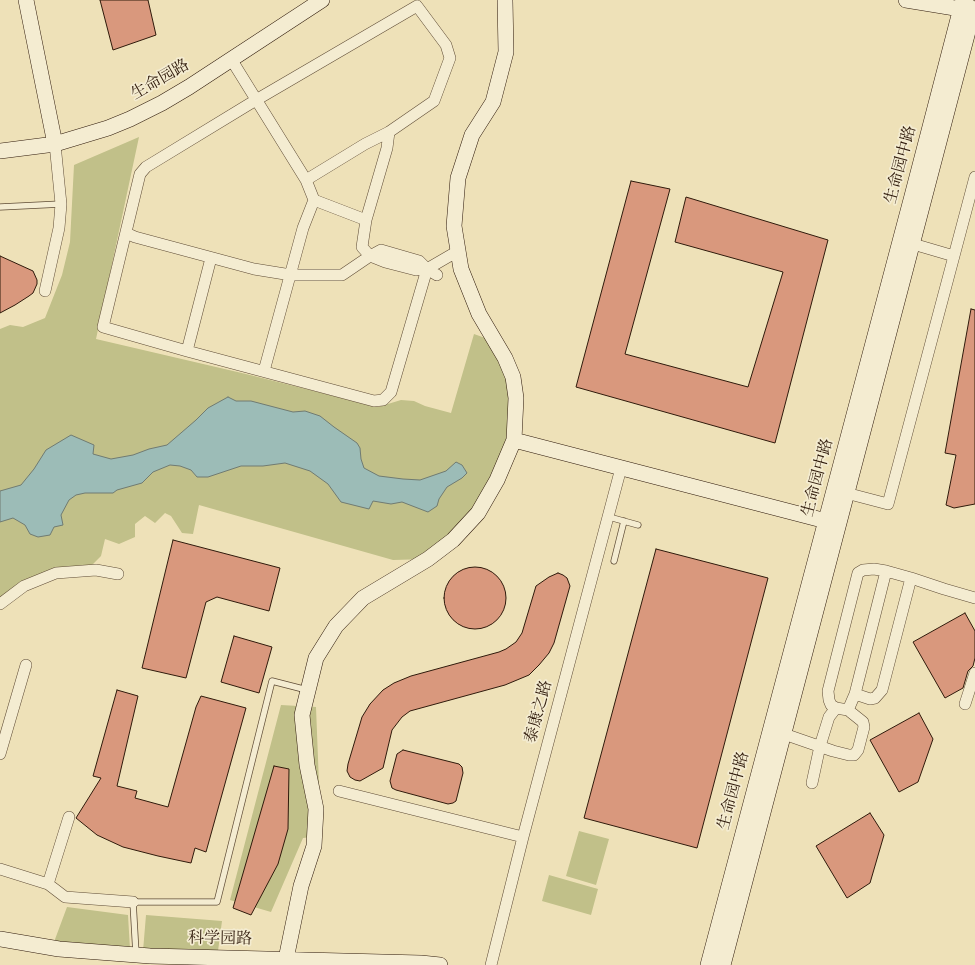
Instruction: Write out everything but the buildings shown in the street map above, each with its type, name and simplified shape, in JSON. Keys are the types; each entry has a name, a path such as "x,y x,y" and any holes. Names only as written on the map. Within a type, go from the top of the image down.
{"street":[{"path":"26,0 55,144 61,204 59,228 45,291"},
{"name":"生命园路","path":"0,151 55,144 108,128 130,119 172,97 322,0"},
{"path":"286,959 301,886 314,846 316,809 307,765 302,716 316,658 336,626 363,598 428,559 453,540 478,513 497,480 514,440 516,398 513,377 505,358 479,314 461,269 454,226 458,178 472,135 493,102 506,52 505,0"},
{"path":"906,0 970,11"},
{"path":"306,180 365,144 389,132 434,101 450,58 446,45 417,6 256,100 146,167 140,174 103,327 374,401 383,400 391,392 432,272 458,251"},
{"name":"生命园中路","path":"723,965 846,493 913,244 970,11"},
{"name":"生命园中路","path":"708,965 826,521 970,11"},
{"path":"231,59 306,180 314,200 303,228 264,372"},
{"path":"370,256 362,247 366,220 387,148 389,132"},
{"path":"846,493 888,504 975,177"},
{"path":"314,200 366,220"},
{"path":"126,233 135,238 254,269 291,275 342,275 381,250 419,261 432,272"},
{"path":"913,244 954,256"},
{"path":"187,351 211,258"},
{"path":"514,440 826,521"},
{"name":"泰康之路","path":"491,965 621,468"},
{"path":"784,734 849,755 854,755 858,750 864,727 863,722 848,710 836,708 831,705 828,691 858,573 863,570 874,569 886,571 975,598"},
{"path":"0,604 24,586 56,573 96,570 118,574"},
{"path":"848,710 855,694 886,571"},
{"path":"855,694 870,699 875,698 882,690 911,578"},
{"path":"0,754 26,665"},
{"path":"965,704 975,673"},
{"path":"812,782 820,746 829,717 836,708"},
{"path":"339,791 523,838"},
{"path":"48,884 69,817"},
{"path":"0,869 48,884 65,897 133,902"},
{"name":"科学园路","path":"0,939 59,949 136,955 421,963 440,965"}],"lane":[{"path":"0,207 61,204"},
{"path":"609,518 638,525"},
{"path":"614,561 624,521"},
{"path":"136,955 133,902 217,902 272,681 308,690"}],"shaded area":[{"path":"139,137 96,339 378,407 401,400 414,401 425,406 451,413 474,334 488,339 516,398 497,480 428,559 393,560 199,505 193,534 182,533 171,516 165,513 155,523 145,516 135,524 135,537 119,544 105,539 101,556 86,571 56,573 0,604 0,329 10,325 23,327 45,318 62,275 70,242 74,165"},
{"path":"281,705 316,707 321,836 303,838 271,912 230,900"},
{"path":"579,831 609,839 596,885 566,876"},
{"path":"549,875 598,889 591,915 542,901"},
{"path":"67,907 128,915 130,949 54,942"},
{"path":"146,915 222,921 218,951 143,951"}],"water":[{"path":"228,397 236,401 251,401 293,412 305,411 320,416 357,443 360,448 364,468 379,476 420,480 446,471 456,462 462,465 467,473 462,478 447,487 439,499 437,506 428,512 402,502 391,504 373,501 369,509 341,502 328,484 310,471 285,463 263,466 241,466 208,477 197,477 191,470 180,466 170,465 153,472 142,483 117,490 113,493 85,493 76,495 69,500 61,515 63,525 54,527 50,535 38,537 30,534 25,525 13,518 0,522 0,491 21,485 34,469 46,450 71,435 94,445 93,454 111,459 133,455 149,449 167,445 208,408"}]}
